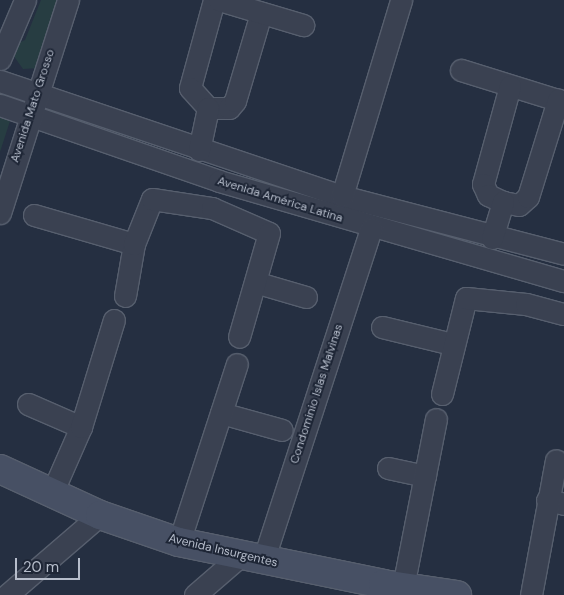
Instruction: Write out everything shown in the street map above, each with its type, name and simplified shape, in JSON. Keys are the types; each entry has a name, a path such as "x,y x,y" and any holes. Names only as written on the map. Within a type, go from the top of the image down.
{"main road":[{"name":"Avenida Insurgentes","path":"0,470 100,515 179,542 389,589 457,595"}],"street":[{"path":"0,59 25,0"},
{"name":"Avenida Mato Grosso","path":"0,213 68,0"},
{"path":"214,0 190,88 208,108 229,108 235,100 261,13"},
{"path":"219,0 303,25"},
{"path":"342,196 401,0"},
{"path":"462,70 561,101 528,197 519,205 503,202 488,195 483,184 510,86"},
{"name":"Avenida América Latina","path":"0,81 199,150 342,196 492,238 564,254"},
{"name":"Avenida América Latina","path":"0,105 30,115 216,193 371,228 564,281"},
{"path":"199,150 208,108"},
{"path":"125,296 134,244 152,199 216,193 269,233 258,283 239,337"},
{"path":"492,238 503,202"},
{"path":"34,215 134,244"},
{"name":"Condominio Islas Malvinas","path":"252,558 371,228"},
{"path":"526,304 536,273"},
{"path":"258,283 306,297"},
{"path":"442,394 452,344 466,298 526,304 564,314"},
{"path":"52,493 81,427 114,320"},
{"path":"382,327 452,344"},
{"path":"179,542 237,364"},
{"path":"28,404 81,427"},
{"path":"221,413 282,430"},
{"path":"389,589 425,476 436,419"},
{"path":"531,595 555,502 556,460"},
{"path":"388,468 425,476"},
{"path":"17,592 100,515"},
{"path":"195,595 252,558"}],"green space":[{"path":"41,0 57,0 40,68 23,69 13,55 16,44 25,40"},
{"path":"0,116 10,121 0,152"}]}
